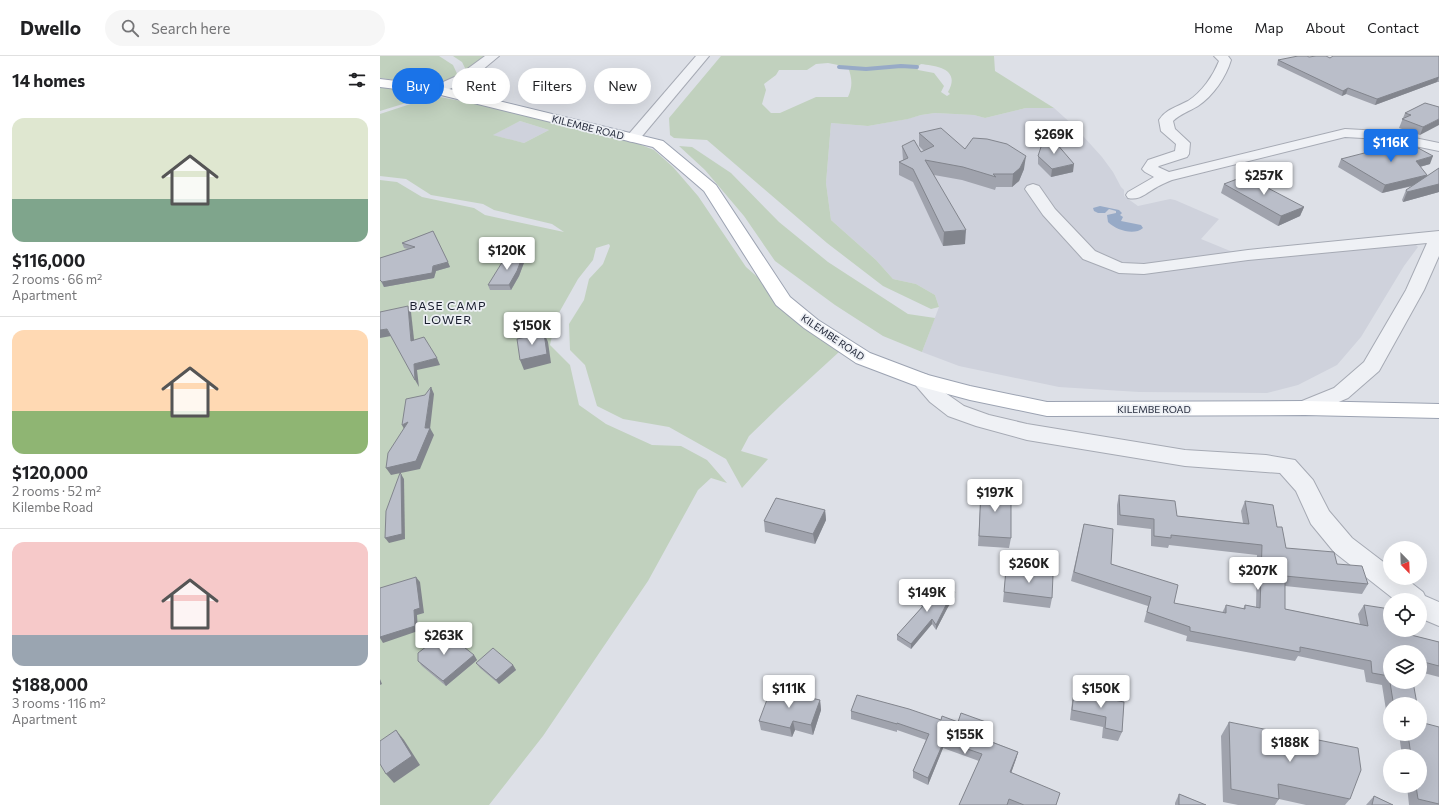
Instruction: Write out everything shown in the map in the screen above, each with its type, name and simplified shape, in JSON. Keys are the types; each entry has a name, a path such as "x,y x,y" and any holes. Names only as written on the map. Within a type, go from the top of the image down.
{"main road":[{"name":"KILEMBE ROAD","path":"380,83 392,84"},
{"name":"KILEMBE ROAD","path":"444,92 658,144 710,188 783,301 811,324 863,358 921,380 970,393 1047,409 1305,408 1439,411"}],"street":[{"path":"444,87 464,78 493,56"},
{"path":"633,138 703,56"},
{"path":"1166,177 1150,169 1150,166 1153,163 1182,154 1183,143 1168,131 1166,120 1198,99 1224,65 1225,60 1220,56"},
{"path":"1134,195 1151,184 1166,177 1345,134 1362,132 1376,133 1439,147"},
{"path":"1033,189 1050,212 1089,255 1107,263 1125,268 1144,269 1248,255 1438,237 1415,290 1372,366 1341,393 1305,408"},
{"path":"921,380 937,397 956,411 984,421 1026,432 1185,458 1266,462 1286,466 1305,486 1320,517 1343,545 1405,593"},
{"path":"1427,609 1439,615"}],"shaded area":[{"path":"1026,108 1054,108 1074,126 1102,157 1124,190 1124,196 1138,206 1170,199 1219,219 1201,239 1245,257 1414,243 1418,247 1404,266 1361,337 1337,365 1298,385 1267,393 1139,392 1059,387 959,366 922,352 939,307 935,295 916,284 893,279 876,260 831,220 826,183 831,123 868,126 935,113 974,115 985,118"},
{"path":"520,121 549,130 524,143 492,135"}],"green space":[{"path":"380,56 439,56 453,65 454,68 452,68 452,81 444,85 444,68 392,68 392,80 380,78"},
{"path":"453,56 486,56 472,68 465,68 462,62"},
{"path":"721,56 994,56 995,71 1054,108 1026,108 985,118 974,115 935,113 868,126 831,123 826,183 831,220 876,260 893,279 916,284 935,295 939,307 931,309 883,286 827,243 707,140 674,138 670,135 669,118","holes":["828,63 848,67 851,82 851,89 848,97 816,97 780,113 771,113 762,104 766,90 764,84 776,75 779,70 807,70 816,64","921,64 940,68 949,74 952,78 948,92 950,94 947,96 941,92 944,86 934,73 918,70 917,67"]},
{"path":"380,87 392,89 392,104 403,104 380,111"},
{"path":"444,98 452,99 452,104 476,104 564,121 616,135 654,150 673,167 698,196 746,267 777,294 826,329 851,341 749,436 741,451 768,459 742,488 726,459 669,427 623,419 597,406 585,365 570,350 569,324 584,300 589,279 603,264 610,246 609,244 596,248 593,260 578,279 556,318 550,345 570,365 579,405 606,424 652,445 681,446 707,460 727,483 711,478 698,490 648,581 543,736 489,805 380,805 380,180 397,182 422,197 474,208 485,215 564,232 552,224 494,210 483,204 431,195 406,179 380,176 380,114 411,104 444,104","holes":["520,121 549,130 524,143 493,135"]},
{"path":"679,146 692,147 731,173 779,222 828,262 908,314 935,318 922,352 883,336 835,305 775,261 744,216 705,170"}],"water":[{"path":"1100,206 1119,210 1122,213 1120,215 1123,217 1121,221 1141,225 1143,228 1135,232 1120,230 1108,222 1107,215 1116,213 1116,211 1109,209 1105,213 1098,213 1094,211 1093,208"}],"building":[{"path":"1298,56 1326,56 1330,58 1333,56 1439,56 1439,77 1377,99 1348,88 1343,91 1278,60"},
{"path":"1425,103 1439,107 1439,119 1423,127 1402,119 1411,115 1405,113"},
{"path":"941,128 965,149 973,138 987,139 1007,144 1026,156 1020,168 1013,174 993,174 996,177 963,167 925,160 966,230 944,232 913,169 899,162 908,158 902,146 914,140 921,152 934,146 919,133"},
{"path":"1043,141 1052,141 1056,143 1074,164 1052,169 1038,156"},
{"path":"1407,142 1433,156 1416,161 1427,175 1385,185 1341,159"},
{"path":"1439,168 1439,184 1407,192 1406,190"},
{"path":"1245,176 1304,207 1281,216 1224,184"},
{"path":"433,231 448,262 433,266 432,273 382,282 380,280 380,258 415,247 402,243"},
{"path":"523,255 517,271 509,285 488,285 506,256"},
{"path":"408,306 411,341 424,337 437,358 414,364 415,380 387,329 380,330 380,312"},
{"path":"544,333 547,354 520,360 517,339"},
{"path":"431,387 425,428 430,428 416,461 386,468 388,453 408,422 402,425 406,399 425,395"},
{"path":"400,473 402,534 385,538 386,511"},
{"path":"981,488 1011,490 1011,538 979,536"},
{"path":"1119,495 1175,501 1177,516 1249,524 1245,501 1273,505 1277,527 1282,527 1286,548 1334,552 1337,564 1362,566 1368,584 1285,576 1285,609 1368,626 1364,605 1383,608 1383,637 1419,637 1439,642 1439,666 1427,663 1427,645 1383,645 1383,675 1372,673 1371,661 1300,647 1300,652 1190,631 1190,627 1147,612 1151,597 1074,572 1084,524 1113,529 1111,564 1178,585 1174,603 1226,613 1226,605 1245,609 1245,605 1260,608 1262,545 1171,535 1171,538 1154,536 1154,519 1120,515"},
{"path":"776,498 825,510 813,534 764,521"},
{"path":"1006,569 1053,575 1052,598 1004,592"},
{"path":"416,577 420,608 414,610 415,626 380,637 380,588"},
{"path":"944,582 955,592 948,601 936,625 932,619 911,644 897,635 924,605 917,593 931,597"},
{"path":"445,632 474,655 443,681 418,661 418,653"},
{"path":"493,648 513,665 496,680 476,663"},
{"path":"771,689 820,700 811,725 793,721 790,728 759,721"},
{"path":"1391,689 1414,689 1416,697 1392,697"},
{"path":"1074,692 1124,702 1122,732 1105,728 1106,717 1072,710"},
{"path":"857,695 909,709 941,720 942,716 958,722 961,713 986,722 981,738 1018,752 1010,772 1060,793 1056,805 1024,805 1009,799 1007,805 959,805 982,754 944,741 928,778 913,771 929,734 897,723 851,711"},
{"path":"1229,722 1358,748 1361,770 1350,799 1278,784 1279,799 1231,789"},
{"path":"1427,724 1439,727 1439,804 1418,799 1417,793 1427,793 1427,749 1410,749 1409,741 1427,741"},
{"path":"396,730 412,756 386,774 380,764 380,741"},
{"path":"1179,794 1206,805 1179,805"},
{"path":"1374,796 1393,805 1372,805"}],"waterway":[{"path":"839,67 866,69 901,66 917,67"}],"district":[{"name":"BASE CAMP LOWER","path":"448,313"}]}
